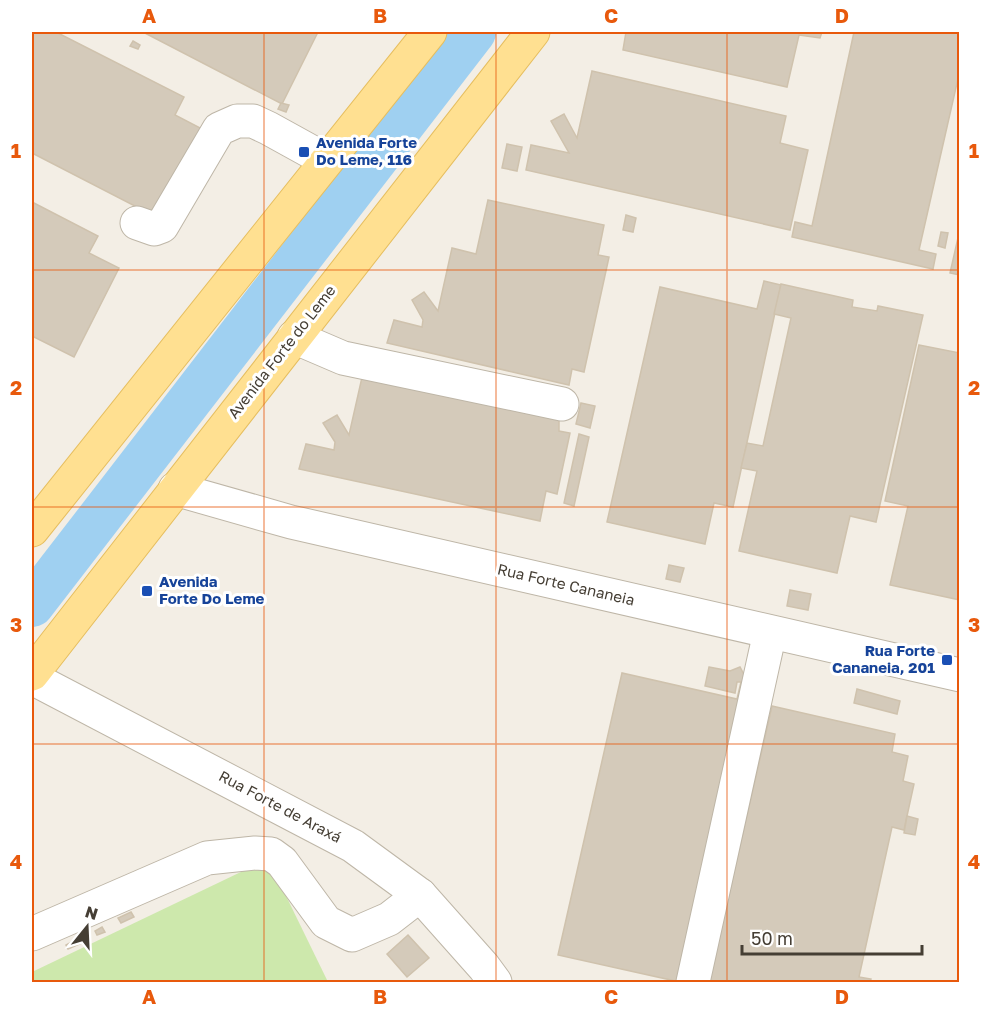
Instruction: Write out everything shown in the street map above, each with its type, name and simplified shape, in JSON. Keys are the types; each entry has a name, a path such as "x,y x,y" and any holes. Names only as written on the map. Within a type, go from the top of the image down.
{"main road":[{"path":"32,530 430,32"},
{"name":"Avenida Forte do Leme","path":"32,676 175,489 533,32"}],"street":[{"path":"137,224 154,229 162,226 219,129 237,121 253,121 326,160"},
{"path":"294,337 343,358 562,404"},
{"name":"Rua Forte Cananeia","path":"175,489 291,522 960,675"},
{"path":"693,982 770,632"},
{"name":"Rua Forte de Araxá","path":"32,676 353,846 420,895 495,982"},
{"path":"32,934 207,858 245,854 271,854 282,862 326,922 352,935 389,919 420,895"}],"green space":[{"path":"268,859 328,982 32,982 32,972"}],"building":[{"path":"32,32 56,32 184,97 175,115 206,131 160,219 32,153"},
{"path":"143,32 318,32 282,104"},
{"path":"626,32 822,32 820,38 799,35 787,87 623,50"},
{"path":"854,32 960,32 960,70 919,250 936,254 933,269 792,237 795,222 812,226"},
{"path":"133,41 140,45 138,49 130,46"},
{"path":"592,71 786,116 780,143 808,150 790,230 526,170 531,145 569,153 551,121 564,114 577,138"},
{"path":"281,103 289,105 286,112 278,109"},
{"path":"507,144 522,147 517,171 502,168"},
{"path":"488,200 604,225 598,255 609,257 584,372 572,369 569,385 387,343 394,320 422,327 423,320 412,300 424,292 438,311 452,248 476,254"},
{"path":"32,202 98,236 89,253 119,268 74,357 32,336"},
{"path":"626,215 636,218 633,232 623,230"},
{"path":"960,229 960,275 950,273"},
{"path":"941,232 948,233 945,248 938,246"},
{"path":"764,281 781,285 733,507 714,503 705,544 607,522 660,287 757,309"},
{"path":"781,284 853,300 852,307 877,311 878,306 923,315 876,522 850,516 837,573 739,551 757,471 741,468 747,443 763,446 791,318 774,314"},
{"path":"919,345 960,353 960,600 890,585 908,506 885,501"},
{"path":"363,373 559,418 559,431 570,433 557,494 546,491 540,521 299,469 306,444 334,450 335,442 323,423 337,415 349,435"},
{"path":"581,403 595,406 590,428 576,424"},
{"path":"579,434 589,437 574,506 564,503"},
{"path":"669,565 684,568 680,582 666,579"},
{"path":"790,590 811,594 808,610 787,606"},
{"path":"709,667 730,671 740,667 747,680 680,982 558,955 622,673 737,699 741,682 737,682 735,693 705,686"},
{"path":"857,689 900,701 897,714 854,703"},
{"path":"772,706 895,734 892,752 908,756 903,781 914,784 904,830 892,827 859,977 871,979 870,982 709,982"},
{"path":"907,816 918,819 915,835 904,833"},
{"path":"131,912 134,917 121,923 118,918"},
{"path":"102,927 105,932 97,935 95,931"},
{"path":"408,935 429,958 407,977 387,954"},
{"path":"79,938 82,943 68,949 66,945"}],"waterway":[{"path":"32,605 474,32"}],"place":[{"name":"Avenida Forte Do Leme, 116","path":"304,152"},
{"name":"Avenida Forte Do Leme","path":"147,591"},
{"name":"Rua Forte Cananeia, 201","path":"947,660"}]}
